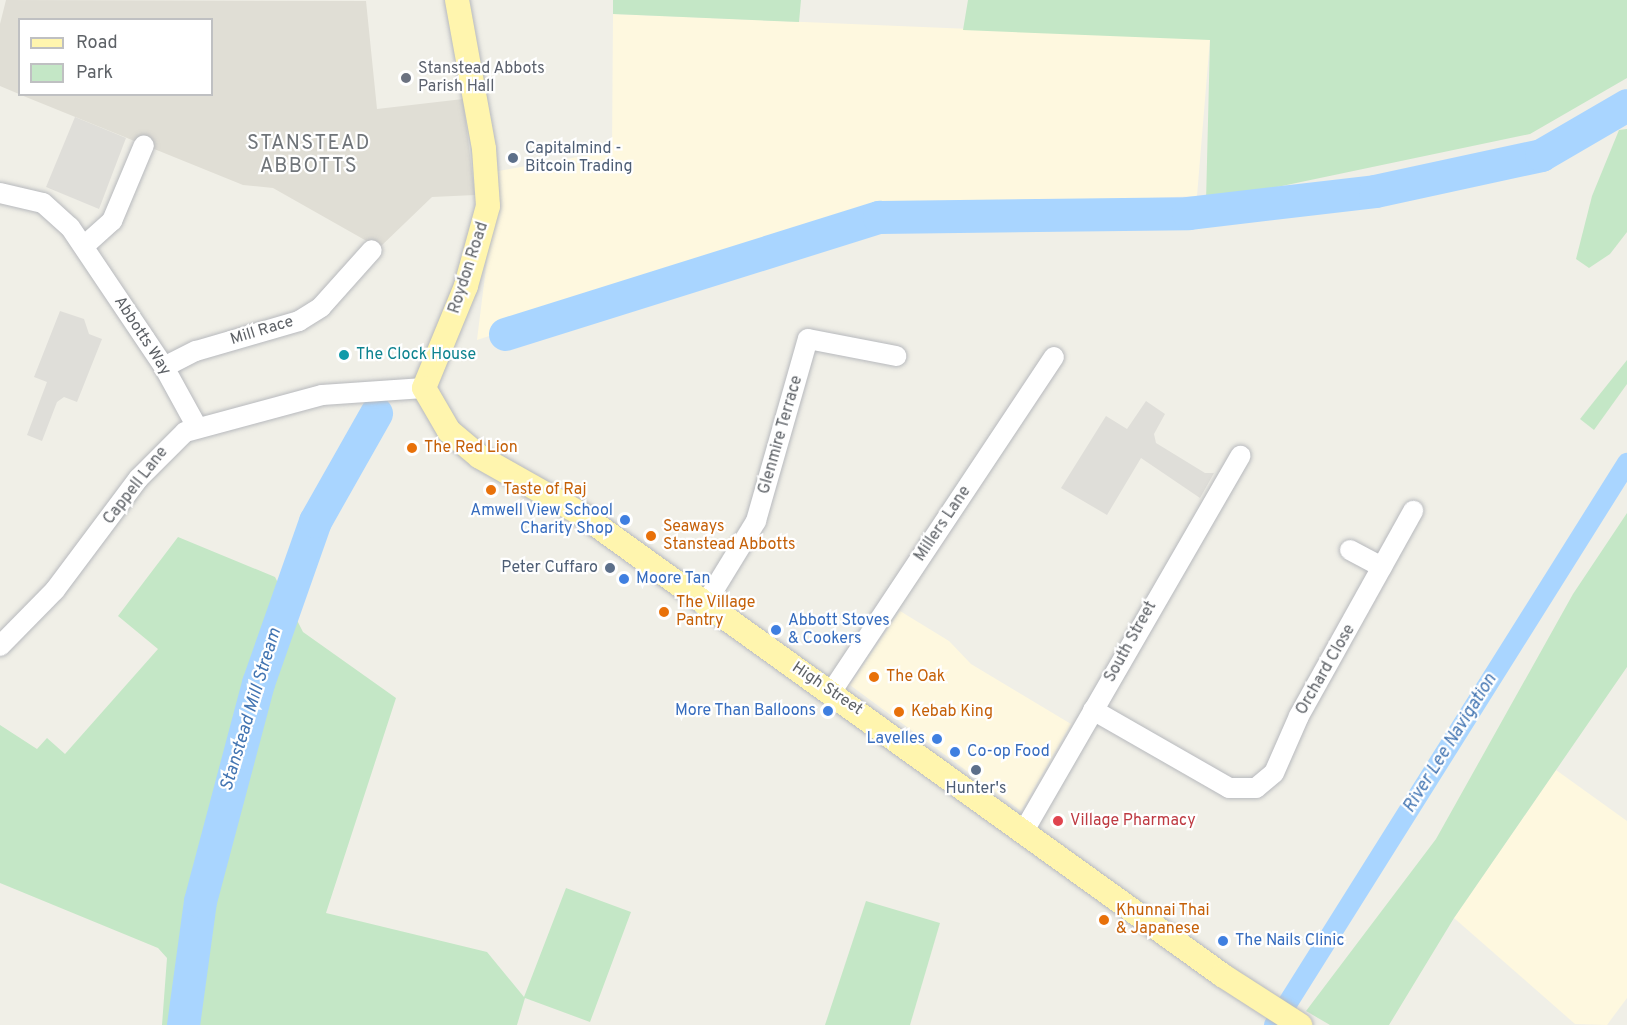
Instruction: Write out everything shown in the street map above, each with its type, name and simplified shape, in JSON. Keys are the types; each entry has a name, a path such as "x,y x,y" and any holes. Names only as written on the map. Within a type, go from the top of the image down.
{"main road":[{"name":"Roydon Road","path":"424,388 466,286 488,206 484,149 458,0"},
{"name":"High Street","path":"424,388 449,431 468,448 581,514 704,606 832,691 1239,986 1300,1025"}],"street":[{"path":"84,246 112,221 144,145"},
{"name":"Abbotts Way","path":"0,193 32,197 53,208 84,246 164,367 197,427"},
{"name":"Mill Race","path":"164,367 196,351 299,321 321,308 372,250"},
{"name":"Glenmire Terrace","path":"704,606 756,520 808,339 896,356"},
{"name":"Millers Lane","path":"832,691 1054,357"},
{"name":"Cappell Lane","path":"0,646 55,590 170,442 197,427 322,395 424,388"},
{"name":"South Street","path":"1025,830 1240,456"},
{"name":"Orchard Close","path":"1093,710 1229,788 1256,788 1274,773 1299,716 1413,511"},
{"path":"1350,550 1382,567"}],"shaded area":[{"path":"6,0 366,1 377,109 463,99 475,195 432,197 379,248 273,188 243,185 23,96 213,96 213,18 18,18 18,94 0,86 0,24"},
{"path":"613,14 1210,39 1197,196 882,209 477,340 498,171 612,151"},
{"path":"75,117 126,138 99,209 46,187"},
{"path":"60,311 84,319 89,334 102,339 77,402 64,397 57,402 42,441 27,435 47,382 34,377"},
{"path":"1146,401 1165,414 1154,434 1156,443 1205,473 1214,473 1200,498 1141,458 1107,515 1061,488 1106,416 1127,429"},
{"path":"900,611 949,641 971,664 1071,724 1021,811 850,685"},
{"path":"1556,770 1627,821 1627,998 1607,1025 1575,1024 1454,918"}],"green space":[{"path":"613,0 801,0 799,22 613,14"},
{"path":"968,0 1627,0 1627,78 1530,134 1206,202 1210,40 963,30"},
{"path":"1627,129 1627,232 1610,254 1589,268 1576,259 1592,196 1619,130"},
{"path":"1627,360 1627,384 1594,430 1580,419"},
{"path":"1627,513 1627,667 1454,918 1389,1025 1330,1025 1306,1011 1436,839 1573,594"},
{"path":"178,537 275,577 303,632 396,698 326,913 487,952 524,997 566,888 631,912 590,1022 525,998 517,1025 162,1025 167,958 158,948 0,883 0,725 37,749 47,738 65,754 158,649 118,616"},
{"path":"866,901 940,923 910,1025 825,1025"}],"waterway":[{"path":"505,334 879,217 1188,213 1375,191 1541,155 1627,105"},
{"name":"Stanstead Mill Stream","path":"183,1025 200,901 258,683 315,521 376,413"},
{"name":"River Lee Navigation","path":"1274,1025 1627,463"}],"place":[{"name":"Stanstead Abbots Parish Hall","path":"406,78"},
{"name":"Capitalmind - Bitcoin Trading","path":"513,158"},
{"name":"The Clock House","path":"344,355"},
{"name":"The Red Lion","path":"412,448"},
{"name":"Taste of Raj","path":"491,490"},
{"name":"Amwell View School Charity Shop","path":"625,520"},
{"name":"Seaways Stanstead Abbotts","path":"651,536"},
{"name":"Peter Cuffaro","path":"610,568"},
{"name":"Moore Tan","path":"624,579"},
{"name":"The Village Pantry","path":"664,612"},
{"name":"Abbott Stoves & Cookers","path":"776,630"},
{"name":"The Oak","path":"874,677"},
{"name":"More Than Balloons","path":"828,711"},
{"name":"Kebab King","path":"899,712"},
{"name":"Lavelles","path":"937,739"},
{"name":"Co-op Food","path":"955,752"},
{"name":"Hunter's","path":"976,770"},
{"name":"Village Pharmacy","path":"1058,821"},
{"name":"Khunnai Thai & Japanese","path":"1104,920"},
{"name":"The Nails Clinic","path":"1223,941"}],"district":[{"name":"STANSTEAD ABBOTTS","path":"309,156"}]}
